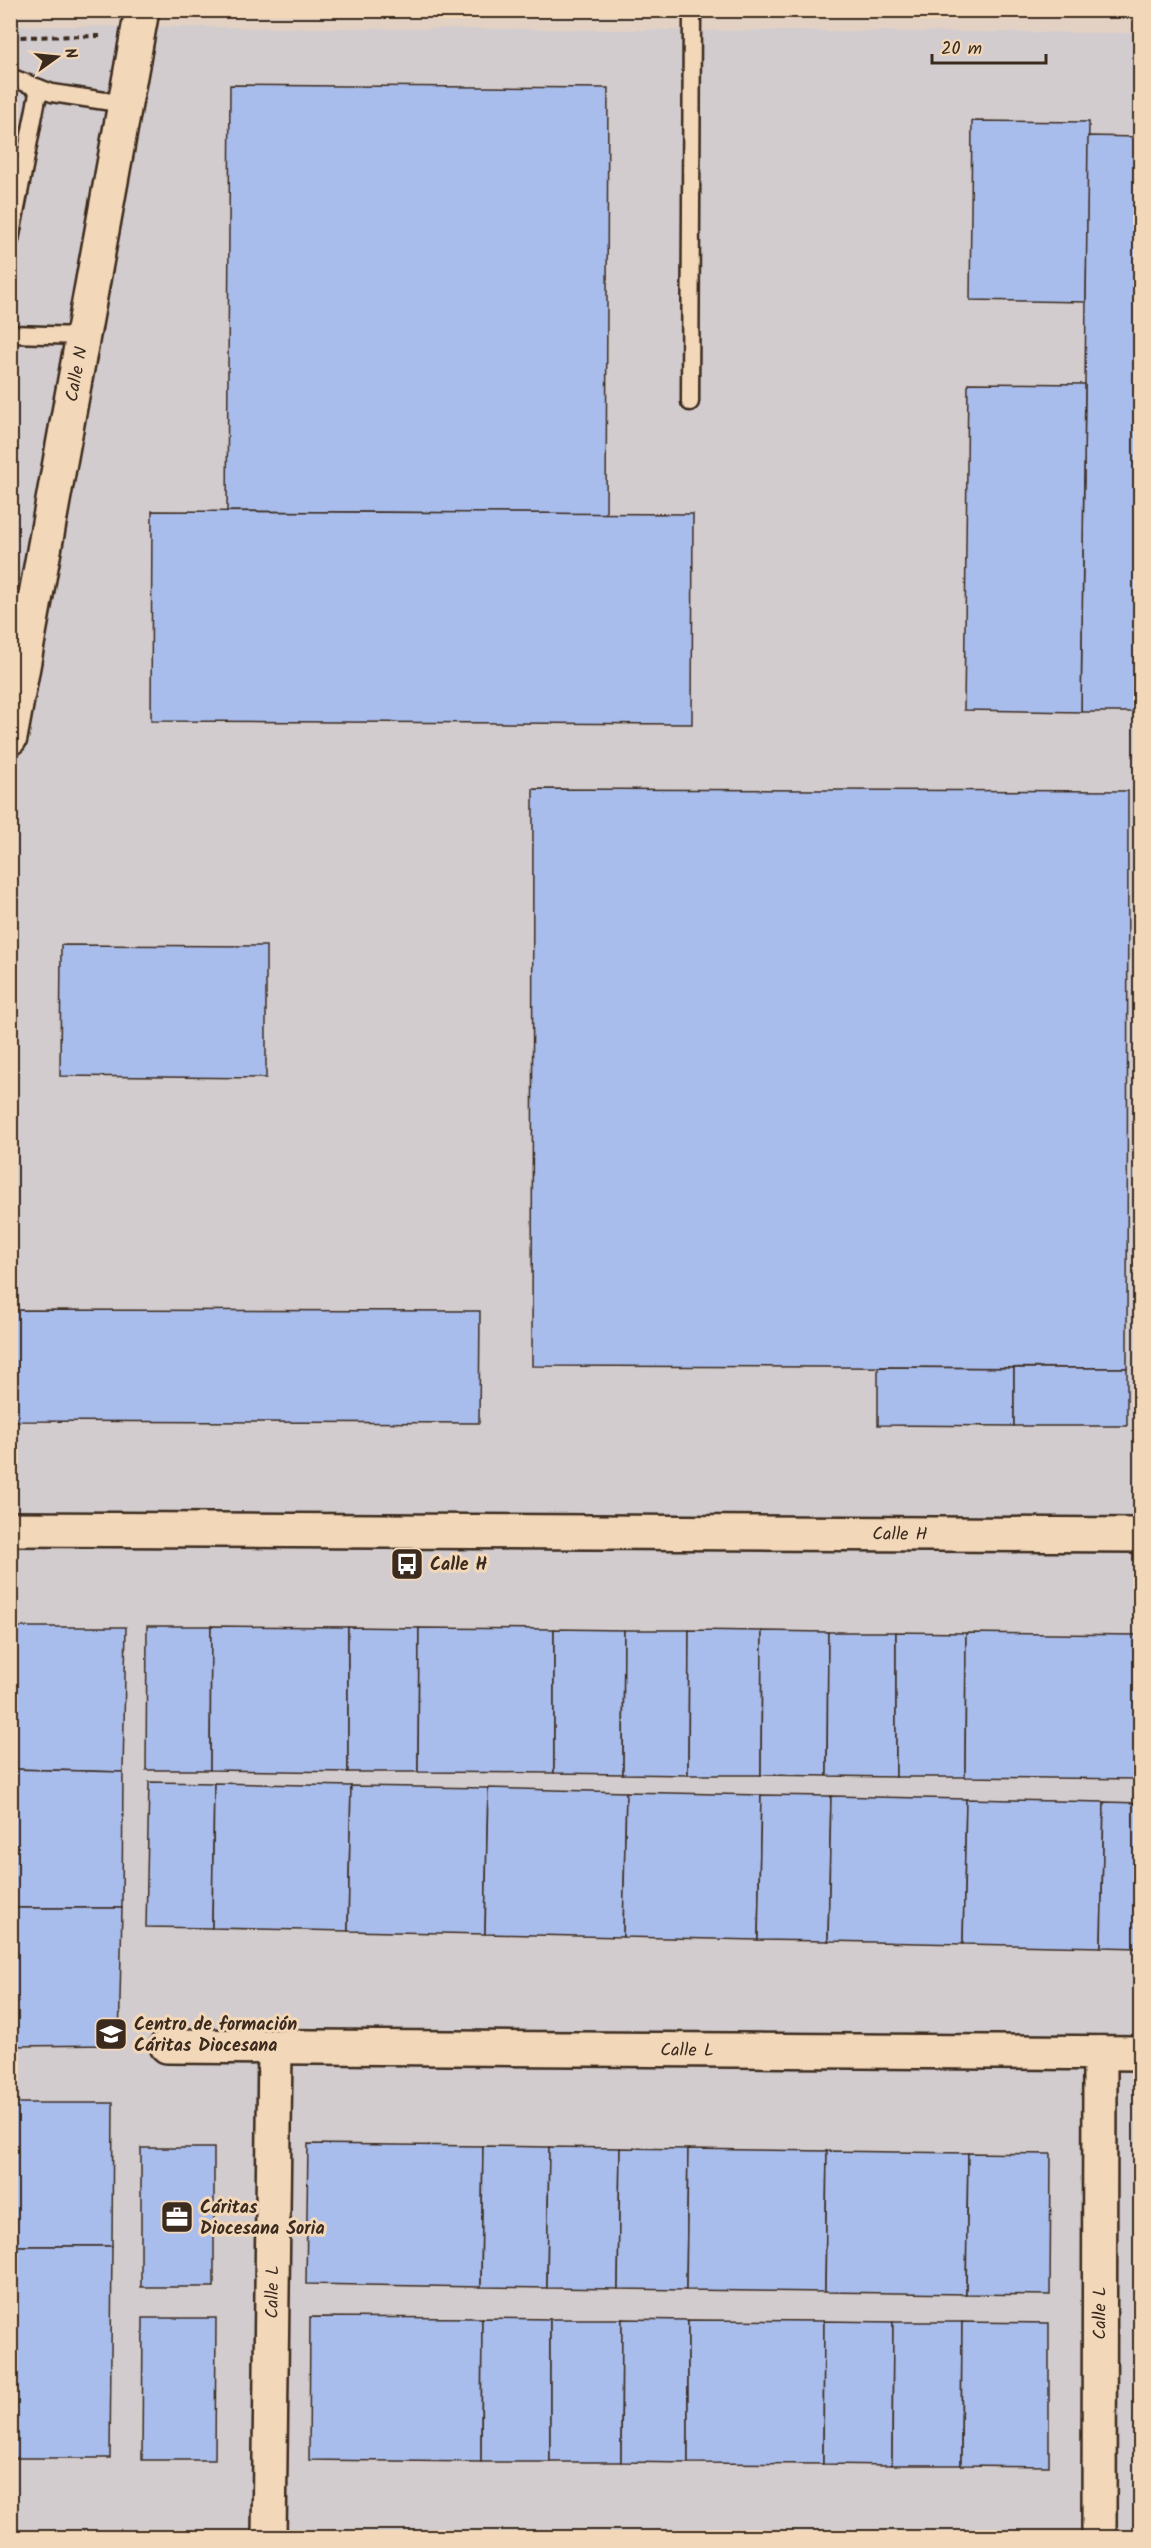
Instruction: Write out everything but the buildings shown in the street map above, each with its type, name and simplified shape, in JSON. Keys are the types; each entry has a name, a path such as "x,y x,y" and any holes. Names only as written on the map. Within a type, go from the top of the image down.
{"street":[{"name":"Calle N","path":"10,738 140,23"},
{"name":"Calle H","path":"10,1529 1140,1535"},
{"name":"Calle L","path":"167,2046 1140,2053"},
{"name":"Calle L","path":"269,2538 275,2047"},
{"name":"Calle L","path":"1099,2538 1100,2053"}],"lane":[{"path":"690,402 692,10"},
{"path":"10,76 52,93 125,104"},
{"path":"10,240 39,88"},
{"path":"10,334 83,336"}],"path":[{"path":"10,37 140,23"}],"shaded area":[{"path":"11,26 1140,33 1140,2537 11,2538"}],"place":[{"name":"Calle H","path":"407,1564"},
{"name":"Centro de formación Cáritas Diocesana","path":"111,2034"},
{"name":"Cáritas Diocesana Soria","path":"177,2217"}]}
